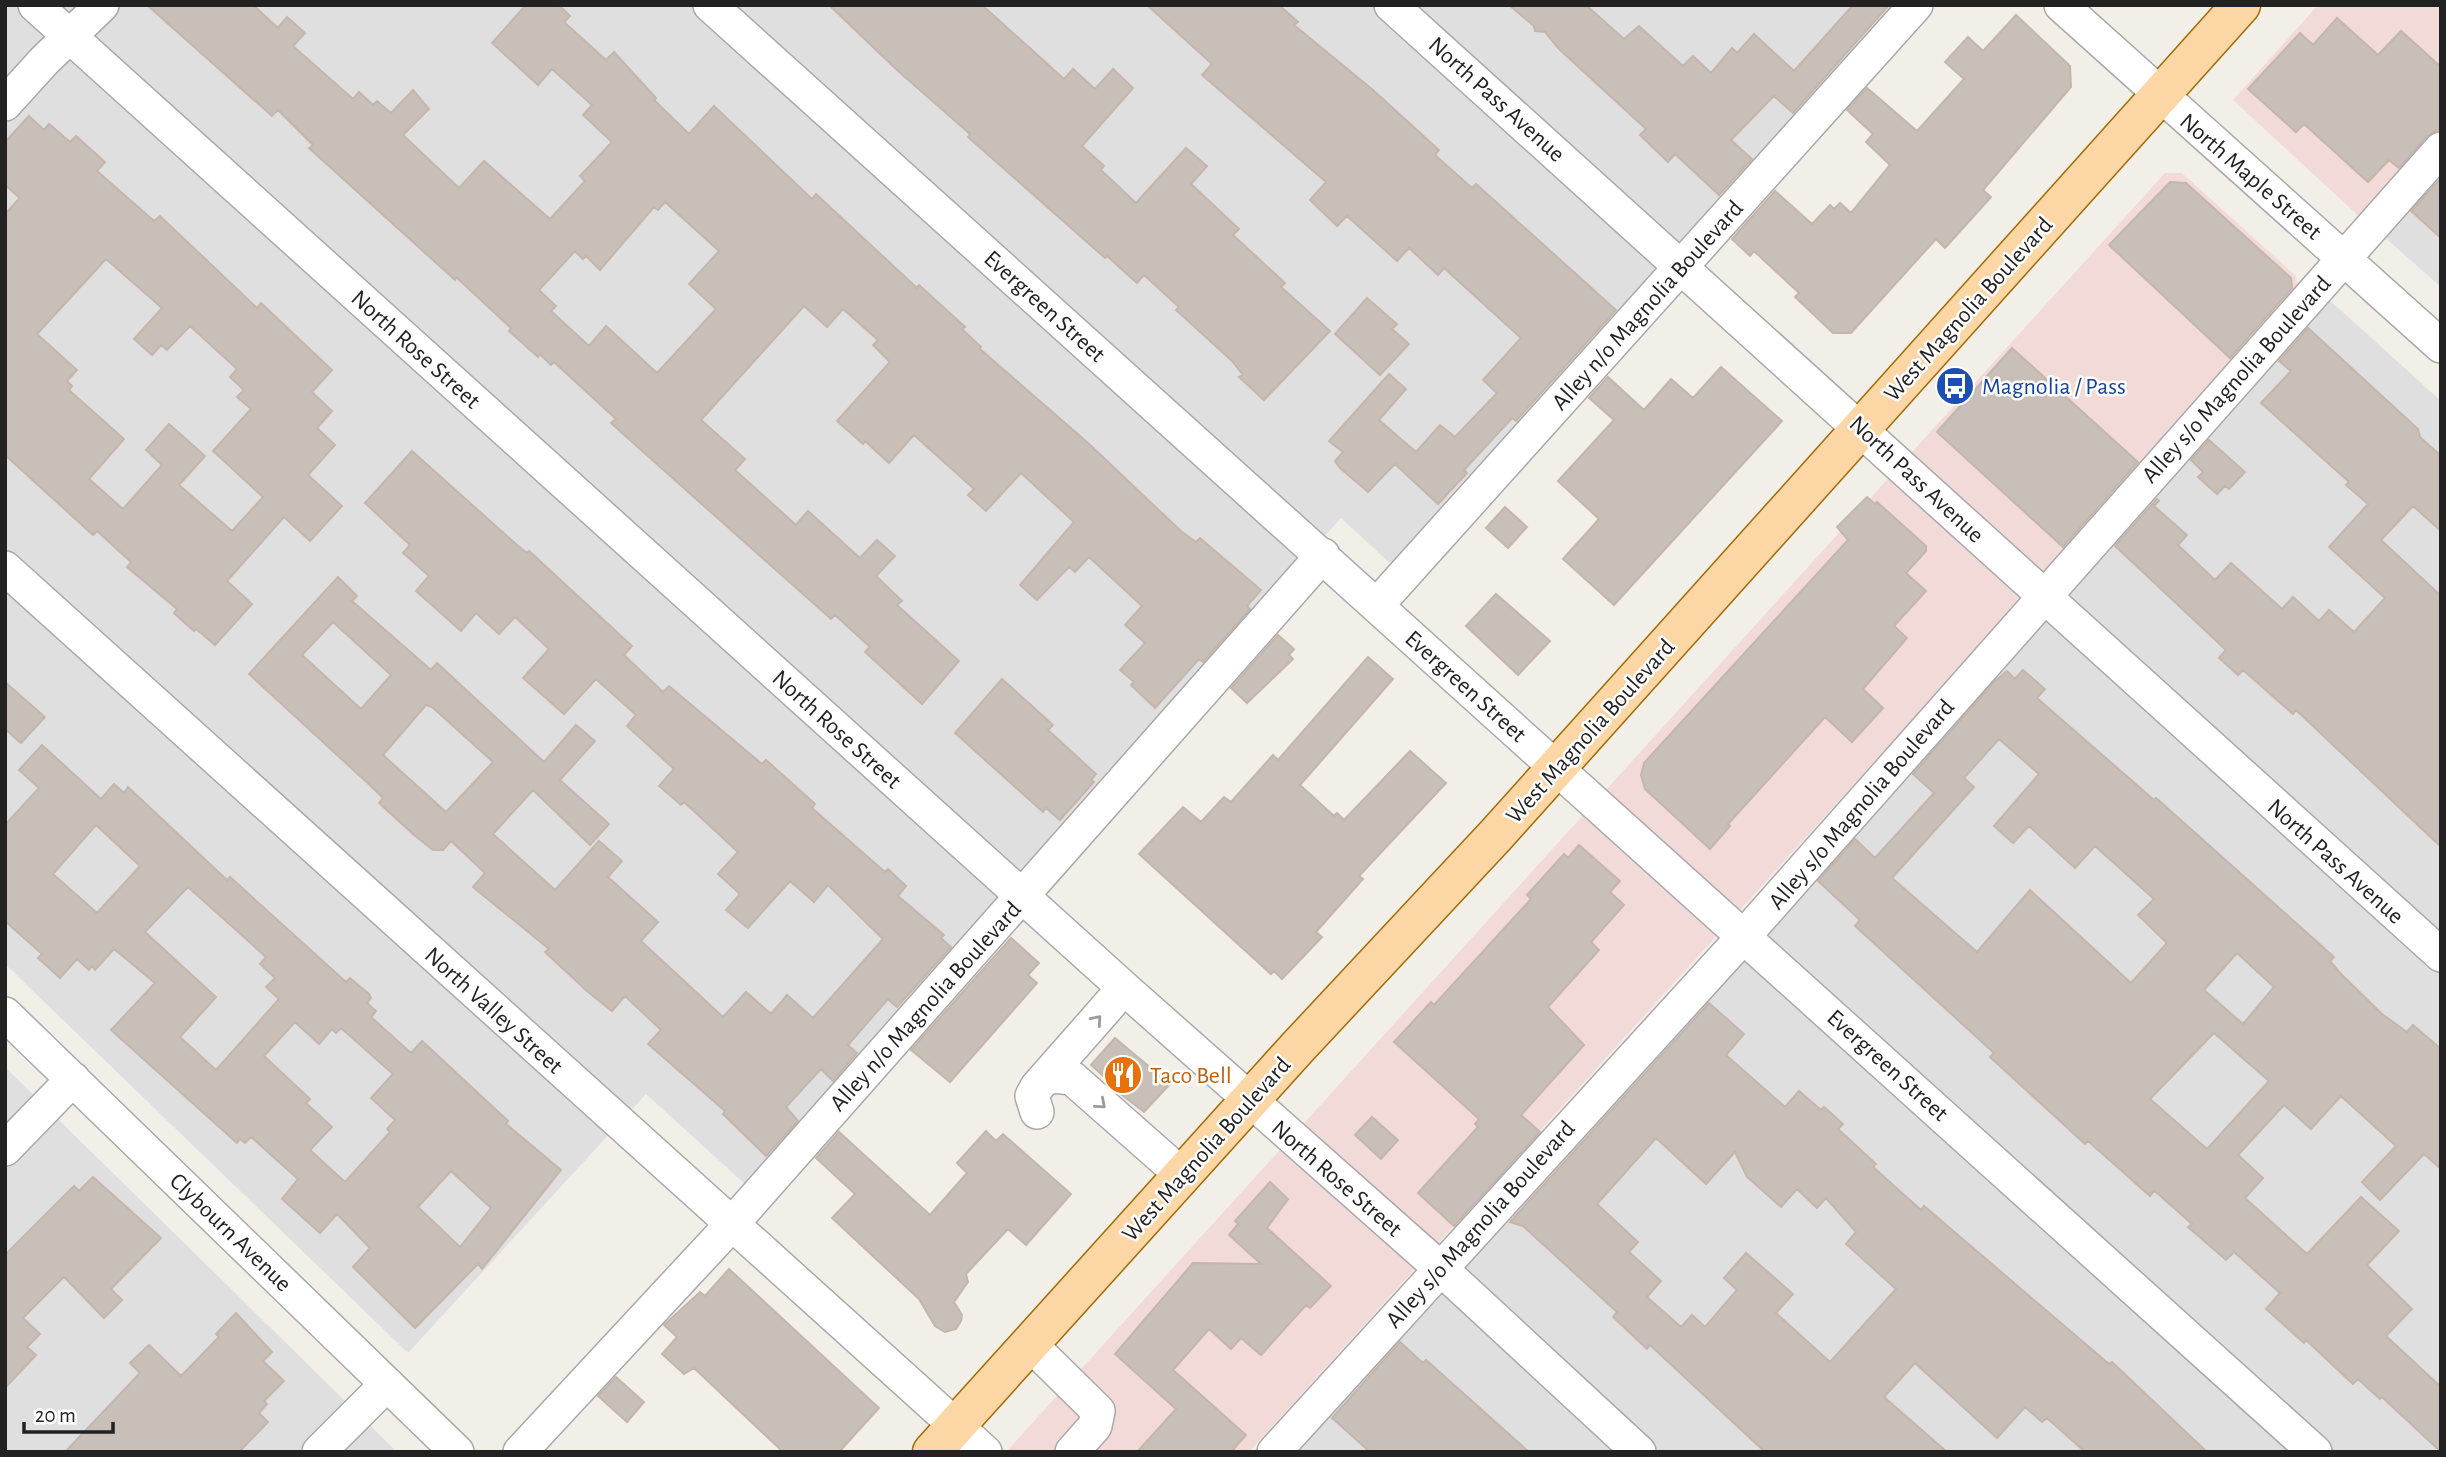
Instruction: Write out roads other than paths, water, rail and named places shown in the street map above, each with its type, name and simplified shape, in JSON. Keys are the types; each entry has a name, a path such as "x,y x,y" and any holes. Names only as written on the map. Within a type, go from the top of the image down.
{"main road":[{"name":"West Magnolia Boulevard","path":"943,1439 1249,1100 1556,768 2241,5"}],"street":[{"name":"North Rose Street","path":"35,5 1124,988 1440,1268 1639,1452"},
{"path":"5,104 102,5"},
{"name":"Evergreen Street","path":"710,5 2315,1452"},
{"name":"North Pass Avenue","path":"1391,5 1862,428 2044,597 2441,955"},
{"name":"Alley n/o Magnolia Boulevard","path":"1377,605 1916,5"},
{"name":"North Maple Street","path":"2062,5 2159,96 2441,346"},
{"name":"Alley s/o Magnolia Boulevard","path":"1274,1452 1744,936 2441,149"},
{"name":"Alley n/o Magnolia Boulevard","path":"520,1452 731,1225 1323,555"},
{"name":"North Valley Street","path":"5,568 731,1225 943,1439 985,1452"},
{"path":"1037,1112 1032,1096 1124,988"},
{"name":"Clybourn Avenue","path":"5,1014 457,1452"},
{"path":"1044,1080 1053,1076 1072,1078 1182,1175"},
{"path":"5,1149 73,1079"},
{"path":"1030,1343 1098,1411 1095,1426 1072,1452"},
{"path":"319,1452 387,1384"}],"place":[{"name":"Magnolia / Pass","path":"1955,386"},
{"name":"Taco Bell","path":"1123,1075"}]}
